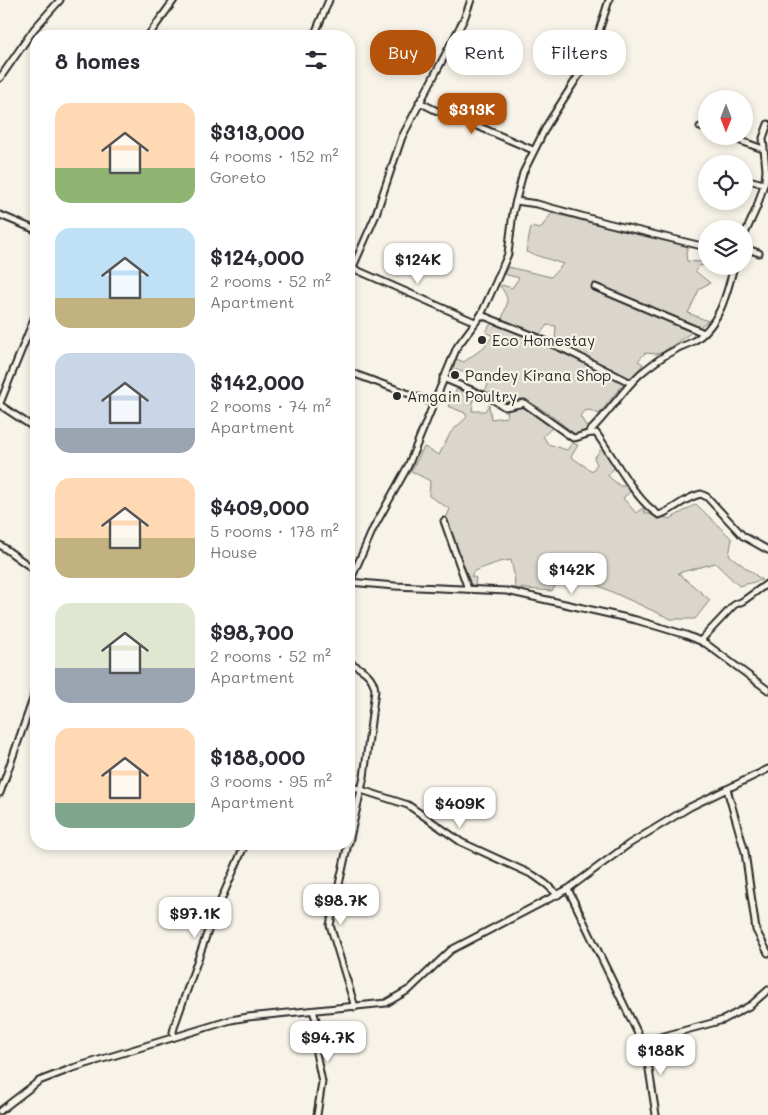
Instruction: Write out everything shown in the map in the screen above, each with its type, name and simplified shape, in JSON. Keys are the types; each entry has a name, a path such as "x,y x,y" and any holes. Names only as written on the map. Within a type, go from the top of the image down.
{"street":[{"path":"33,30 60,0"},
{"path":"152,30 174,0"},
{"path":"316,30 329,0"},
{"path":"355,261 374,216 402,137 464,19 471,0"},
{"path":"355,569 373,528 407,468 457,347 481,315 508,254 513,212 523,173 547,125 591,56 609,0"},
{"path":"0,78 30,35"},
{"path":"419,102 533,150"},
{"path":"751,220 764,184 766,170 763,138 768,124"},
{"path":"752,145 763,149"},
{"path":"753,182 764,184"},
{"path":"516,201 537,204 698,245"},
{"path":"0,215 30,228"},
{"path":"753,251 760,253"},
{"path":"355,269 475,322"},
{"path":"443,378 490,398 505,407 524,403 573,438 580,437 597,425 618,397 658,360 704,334 720,311 731,275"},
{"path":"594,287 704,334"},
{"path":"481,315 568,351 631,384"},
{"path":"30,329 0,404 30,425"},
{"path":"355,374 434,403"},
{"path":"589,432 596,433 629,483 652,511 659,515 665,513 693,495 701,494 707,497 743,536 768,550"},
{"path":"444,521 468,589"},
{"path":"0,545 30,567"},
{"path":"355,583 507,591 636,620 704,642 768,690"},
{"path":"704,642 702,639 729,609 768,583"},
{"path":"355,665 366,671 375,686 361,790 355,816"},
{"path":"0,793 30,708"},
{"path":"0,1111 39,1080 231,1020 386,1003 398,998 452,950 467,940 558,895 629,844 690,807 768,769"},
{"path":"355,788 408,805 461,842 534,875 558,895"},
{"path":"727,789 745,852 756,930 768,953"},
{"path":"174,1037 175,1024 200,953 243,850"},
{"path":"347,850 330,925 355,1007"},
{"path":"568,889 642,1042 648,1063 656,1115"},
{"path":"642,1042 723,1020 751,1005 768,990"},
{"path":"313,1011 316,1020 316,1053 322,1082 316,1115"}],"shaded area":[{"path":"552,213 688,245 687,261 698,262 698,268 695,271 710,283 700,288 688,313 708,321 663,352 657,354 645,353 638,361 643,364 631,380 555,341 556,326 547,325 540,334 502,319 507,298 500,286 512,288 519,278 504,274 508,267 551,277 563,264 526,252 531,227 540,229"},
{"path":"491,323 517,331 624,383 599,414 590,410 584,411 580,416 588,429 576,435 529,402 521,399 507,404 484,392 488,385 486,382 487,376 468,369 465,372 451,370 456,359 464,362 483,348 493,336 486,332"},
{"path":"457,389 474,396 472,411 485,411 489,405 491,419 507,417 508,408 521,407 532,412 553,427 543,436 548,444 567,450 572,443 578,445 571,457 592,471 597,464 594,458 603,447 614,468 608,476 620,486 628,486 631,491 623,498 636,513 643,508 645,513 670,519 696,504 732,539 729,555 762,580 739,586 715,563 678,573 710,600 695,619 671,619 599,586 581,567 563,574 552,591 515,588 511,560 499,562 474,571 471,576 476,578 475,585 467,585 446,518 450,509 429,496 430,481 411,471 424,447 439,455 451,432 467,417 465,413 448,406"}],"place":[{"name":"Eco Homestay","path":"482,340"},
{"name":"Pandey Kirana Shop","path":"455,375"},
{"name":"Amgain Poultry","path":"397,396"}]}
